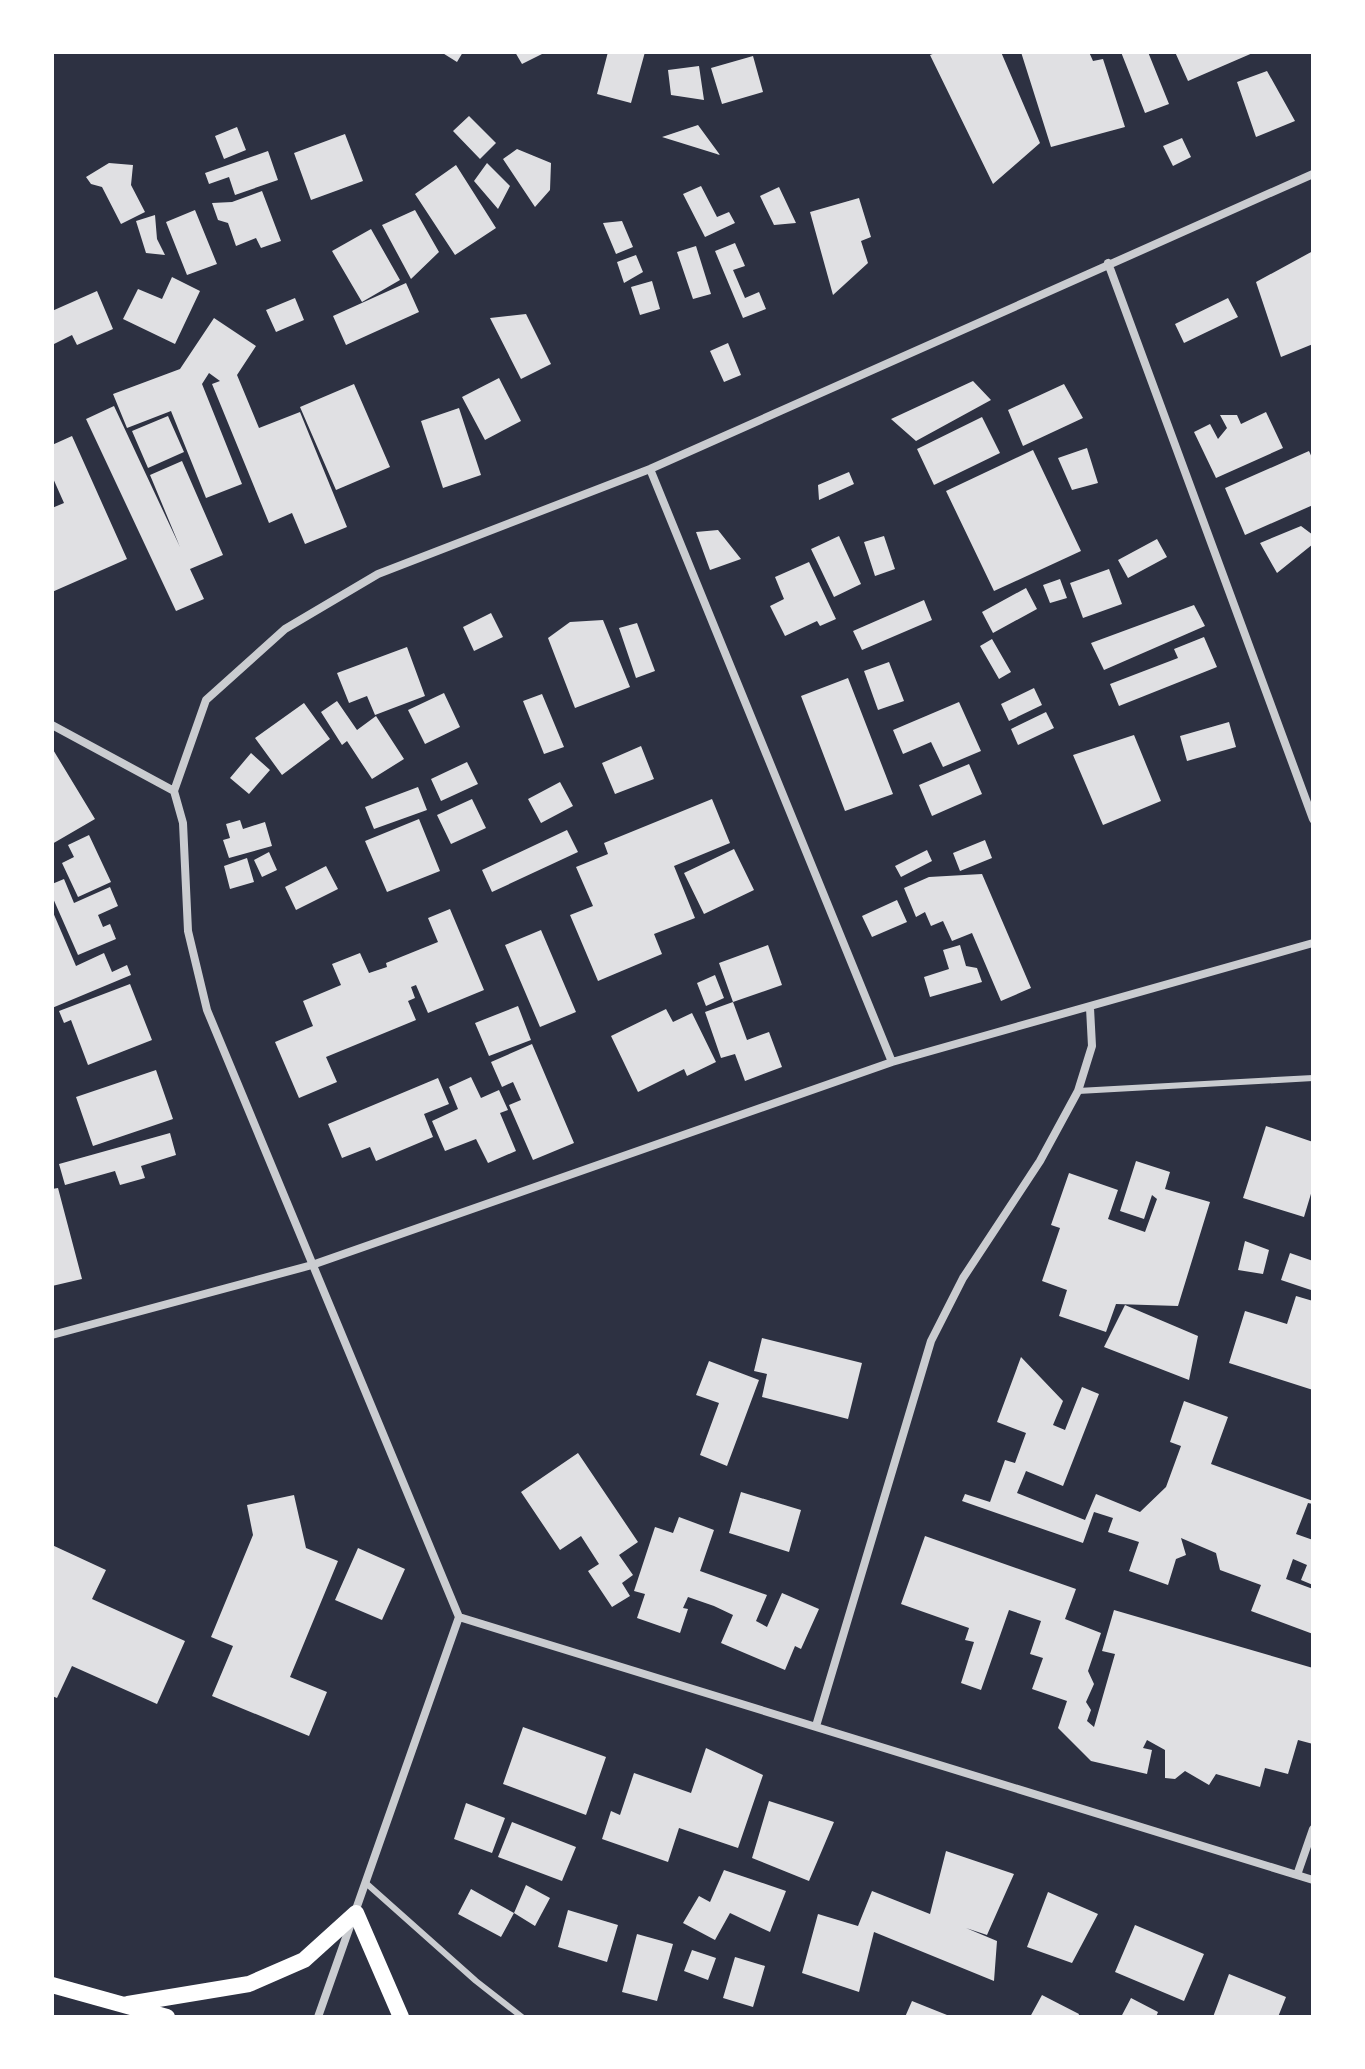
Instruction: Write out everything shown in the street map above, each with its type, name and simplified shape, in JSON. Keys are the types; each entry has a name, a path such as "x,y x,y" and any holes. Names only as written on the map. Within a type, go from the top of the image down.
{"main road":[{"path":"128,2004 249,1984 304,1960 356,1913 401,2017"},
{"path":"52,1985 167,2017"}],"street":[{"path":"318,2017 459,1617 207,1010 188,931 183,823 174,791 206,700 285,629 378,574 650,469 1313,174"},
{"path":"1108,263 1313,819"},
{"path":"650,469 892,1062"},
{"path":"52,725 174,791"},
{"path":"52,1335 312,1265 892,1062 1313,943"},
{"path":"816,1726 931,1341 963,1278 1040,1161 1078,1091 1092,1046 1090,1008"},
{"path":"459,1617 1313,1880"},
{"path":"1297,1875 1313,1829"}],"lane":[{"path":"1078,1091 1313,1078"},
{"path":"367,1884 476,1981 522,2017"}],"building":[{"path":"441,52 463,52 457,62"},
{"path":"515,52 546,52 522,64"},
{"path":"608,52 645,52 631,103 597,94"},
{"path":"938,52 1001,52 1040,143 993,184 930,55"},
{"path":"1021,52 1089,52 1093,61 1103,59 1125,127 1051,147"},
{"path":"1121,52 1148,52 1169,104 1145,113"},
{"path":"1175,52 1255,52 1188,81"},
{"path":"753,56 763,92 722,104 711,68"},
{"path":"699,66 704,100 671,95 668,70"},
{"path":"1267,71 1295,121 1256,137 1237,82"},
{"path":"469,116 496,143 480,159 453,131"},
{"path":"698,125 720,155 662,137"},
{"path":"237,127 246,150 224,159 215,136"},
{"path":"345,134 363,181 311,200 294,153"},
{"path":"1182,138 1191,157 1173,166 1163,146"},
{"path":"517,149 551,163 550,190 535,207 503,159"},
{"path":"268,151 278,180 235,195 229,177 209,184 205,173"},
{"path":"109,163 133,165 131,185 145,212 121,224 102,187 91,184 86,177"},
{"path":"487,163 510,186 498,209 474,181"},
{"path":"456,165 496,228 455,255 415,194"},
{"path":"701,186 717,217 729,212 735,223 705,237 683,194"},
{"path":"779,187 796,223 774,225 760,196"},
{"path":"262,191 281,241 261,248 256,238 236,246 228,223 218,220 212,203 232,202"},
{"path":"859,198 871,237 861,241 868,263 833,295 810,212"},
{"path":"195,210 217,264 187,275 166,222"},
{"path":"415,210 439,252 411,279 382,225"},
{"path":"155,215 157,239 165,255 146,253 136,221"},
{"path":"622,221 633,247 616,254 603,223"},
{"path":"371,229 400,280 362,302 332,251"},
{"path":"735,243 745,266 733,270 745,298 759,292 766,309 743,318 715,251"},
{"path":"696,246 711,294 693,299 677,252"},
{"path":"1313,251 1313,344 1281,357 1256,282"},
{"path":"636,255 643,272 624,283 617,262"},
{"path":"172,277 200,291 175,344 123,319 138,289 162,299"},
{"path":"652,281 660,309 640,315 631,287"},
{"path":"406,283 419,312 346,345 333,316"},
{"path":"97,291 113,329 77,345 72,335 54,344 52,311"},
{"path":"295,298 304,320 276,332 266,310"},
{"path":"1228,298 1238,317 1184,343 1175,324"},
{"path":"526,314 551,364 521,379 490,318"},
{"path":"214,318 256,346 237,375 259,428 300,412 347,527 305,544 292,513 269,523 212,384 220,381 209,373 202,384 242,484 206,498 171,411 127,428 113,394 180,369"},
{"path":"728,343 741,375 724,382 710,351"},
{"path":"499,378 521,421 485,440 462,397"},
{"path":"973,381 991,400 916,441 891,419"},
{"path":"354,384 390,467 336,490 300,407"},
{"path":"1064,384 1083,418 1023,446 1008,410"},
{"path":"114,406 180,547 150,475 182,461 223,555 190,569 204,599 176,611 86,419"},
{"path":"459,408 481,475 443,488 421,421"},
{"path":"1266,412 1283,448 1216,478 1194,432 1210,424 1218,439 1227,428 1220,415 1237,415 1241,424"},
{"path":"168,416 184,452 148,468 132,431"},
{"path":"982,417 1000,453 934,485 917,449"},
{"path":"72,436 127,559 52,592 52,508 64,503 52,476 52,445"},
{"path":"1087,448 1098,483 1072,490 1058,458"},
{"path":"1033,450 1081,551 994,591 946,491"},
{"path":"1309,451 1313,460 1313,505 1245,535 1225,488"},
{"path":"849,472 854,484 819,500 818,485"},
{"path":"1301,526 1313,535 1313,544 1277,573 1260,543"},
{"path":"718,530 741,559 710,570 696,532"},
{"path":"839,536 861,584 834,597 811,549"},
{"path":"884,536 895,569 875,576 864,542"},
{"path":"1157,539 1167,557 1128,578 1118,560"},
{"path":"809,562 836,619 820,626 817,621 785,636 770,606 784,599 775,577"},
{"path":"1109,569 1122,604 1083,618 1070,583"},
{"path":"1060,579 1067,598 1050,603 1043,585"},
{"path":"1026,588 1037,609 993,633 982,612"},
{"path":"924,600 932,620 862,650 853,631"},
{"path":"1194,605 1205,626 1104,670 1091,643"},
{"path":"491,613 503,637 474,651 463,627"},
{"path":"603,620 630,687 575,708 548,638 570,622"},
{"path":"637,623 655,671 636,678 619,628"},
{"path":"1204,637 1217,667 1119,706 1110,684 1178,658 1174,649"},
{"path":"992,639 1011,672 999,679 980,646"},
{"path":"407,647 425,696 375,715 367,696 349,703 337,673"},
{"path":"889,662 904,701 878,710 864,671"},
{"path":"848,678 893,794 845,811 801,696"},
{"path":"1034,688 1042,705 1009,721 1001,704"},
{"path":"444,693 460,727 425,744 408,710"},
{"path":"542,694 564,747 544,754 523,701"},
{"path":"337,701 357,730 376,716 404,759 372,779 347,741 342,745 321,712"},
{"path":"959,702 981,751 943,767 931,742 903,754 893,730"},
{"path":"304,703 330,739 282,775 255,738"},
{"path":"1046,712 1054,728 1018,745 1011,729"},
{"path":"1229,722 1236,747 1187,761 1180,736"},
{"path":"1134,735 1161,801 1103,825 1073,755"},
{"path":"641,746 654,779 615,794 602,763"},
{"path":"52,748 95,819 52,844"},
{"path":"251,753 270,770 249,794 230,778"},
{"path":"467,762 478,784 441,801 431,779"},
{"path":"969,764 982,794 932,816 919,785"},
{"path":"560,782 573,806 541,823 528,799"},
{"path":"418,787 427,810 374,829 365,807"},
{"path":"472,799 486,828 451,844 437,815"},
{"path":"712,799 730,843 674,866 695,918 654,934 662,954 598,981 570,915 593,906 576,867 608,854 604,843"},
{"path":"419,819 440,871 387,892 365,841"},
{"path":"240,820 243,829 265,822 272,846 229,858 223,840 230,838 226,824"},
{"path":"567,830 578,852 492,892 482,870"},
{"path":"89,835 111,882 78,897 62,863 74,857 68,845"},
{"path":"985,840 992,858 960,871 953,853"},
{"path":"734,849 754,890 704,914 684,873"},
{"path":"927,850 932,861 901,877 895,866"},
{"path":"269,852 277,870 262,877 254,860"},
{"path":"247,858 254,882 230,889 224,866"},
{"path":"326,866 338,889 296,910 285,887"},
{"path":"982,874 1031,988 1001,1001 972,933 952,941 943,921 931,926 925,912 916,917 904,888 929,877"},
{"path":"64,879 74,903 110,887 118,906 98,915 103,927 110,924 116,939 78,955 52,896 52,884"},
{"path":"897,900 907,922 872,937 862,916"},
{"path":"450,909 484,990 428,1013 416,985 411,987 415,998 408,1001 416,1020 326,1057 337,1082 299,1098 275,1042 313,1026 303,1001 341,985 332,964 360,953 369,973 387,967 386,963 438,942 428,918"},
{"path":"52,910 76,966 104,953 112,972 127,965 131,975 52,1008"},
{"path":"541,930 576,1012 540,1027 505,945"},
{"path":"768,945 782,985 733,1002 719,963"},
{"path":"960,945 966,966 977,968 982,982 930,997 924,977 949,969 943,950"},
{"path":"715,975 724,998 706,1006 697,983"},
{"path":"130,984 152,1040 88,1065 71,1020 64,1023 59,1011"},
{"path":"733,1002 747,1040 769,1032 782,1067 745,1081 735,1054 721,1058 705,1012"},
{"path":"518,1006 531,1040 489,1056 475,1023"},
{"path":"666,1009 673,1022 692,1013 716,1062 687,1076 684,1069 638,1092 611,1036"},
{"path":"532,1044 574,1143 533,1160 509,1105 521,1100 513,1082 502,1087 491,1062"},
{"path":"156,1070 173,1119 93,1146 76,1097"},
{"path":"471,1077 481,1098 499,1090 508,1110 500,1113 516,1151 488,1163 476,1139 445,1151 432,1121 458,1109 449,1087"},
{"path":"438,1078 449,1104 424,1114 433,1137 376,1161 370,1147 342,1158 328,1124"},
{"path":"1266,1126 1313,1142 1313,1187 1304,1217 1243,1198"},
{"path":"170,1133 176,1155 141,1166 145,1178 120,1185 115,1171 65,1185 59,1164"},
{"path":"1136,1161 1170,1172 1165,1189 1210,1202 1178,1306 1116,1304 1106,1332 1059,1316 1067,1290 1042,1281 1060,1228 1051,1225 1069,1173 1118,1190 1108,1219 1145,1232 1157,1199 1152,1195 1144,1219 1120,1211"},
{"path":"58,1188 82,1279 52,1286 52,1189"},
{"path":"1245,1241 1269,1250 1263,1274 1238,1270"},
{"path":"1290,1253 1313,1261 1311,1290 1281,1280"},
{"path":"1296,1296 1313,1301 1313,1390 1229,1363 1245,1311 1287,1324"},
{"path":"1125,1305 1198,1336 1189,1380 1104,1347"},
{"path":"762,1338 862,1363 848,1419 762,1397 767,1374 754,1371"},
{"path":"1021,1357 1063,1401 1053,1425 1065,1430 1082,1387 1099,1394 1063,1486 1026,1471 1017,1493 1085,1520 1096,1494 1140,1512 1166,1487 1181,1446 1170,1442 1184,1401 1228,1417 1211,1464 1313,1501 1313,1504 1308,1503 1296,1534 1313,1540 1313,1585 1301,1580 1307,1565 1293,1559 1286,1579 1313,1589 1313,1634 1251,1611 1261,1585 1220,1570 1216,1553 1181,1538 1186,1555 1176,1559 1168,1585 1129,1571 1139,1542 1108,1532 1113,1518 1094,1512 1083,1543 962,1501 965,1494 990,1502 1005,1460 1015,1463 1026,1433 997,1422"},
{"path":"709,1361 759,1380 727,1466 700,1455 719,1403 696,1395"},
{"path":"578,1453 638,1542 619,1555 633,1575 622,1583 630,1596 612,1607 588,1571 599,1564 581,1536 560,1550 521,1492"},
{"path":"741,1492 801,1510 789,1552 729,1533"},
{"path":"294,1495 306,1548 338,1561 290,1677 327,1692 309,1736 212,1696 233,1646 211,1637 253,1535 247,1505"},
{"path":"679,1517 714,1530 700,1571 767,1595 756,1621 767,1627 782,1593 819,1609 801,1649 795,1646 785,1670 721,1643 733,1615 714,1606 688,1597 683,1608 688,1609 680,1633 637,1618 645,1594 634,1591 655,1527 673,1533"},
{"path":"925,1536 1076,1589 1065,1619 1101,1633 1088,1671 1094,1684 1086,1702 1091,1710 1087,1721 1094,1727 1115,1654 1102,1651 1114,1610 1313,1668 1313,1744 1298,1740 1288,1774 1265,1768 1260,1787 1216,1774 1209,1785 1185,1771 1175,1779 1165,1778 1165,1750 1147,1740 1143,1748 1152,1750 1147,1774 1091,1761 1058,1728 1067,1701 1032,1689 1043,1658 1030,1654 1041,1621 1009,1610 981,1690 961,1683 974,1642 965,1640 969,1628 901,1604"},
{"path":"52,1545 106,1570 92,1599 185,1641 157,1704 72,1666 57,1698 52,1696"},
{"path":"358,1548 405,1569 382,1620 335,1600"},
{"path":"523,1727 606,1757 586,1815 503,1784"},
{"path":"706,1748 763,1775 738,1848 679,1828 668,1862 602,1839 611,1811 620,1815 634,1773 691,1793"},
{"path":"769,1801 834,1822 809,1881 752,1858"},
{"path":"466,1803 505,1818 492,1853 454,1839"},
{"path":"512,1822 576,1847 562,1881 498,1857"},
{"path":"946,1851 1014,1874 987,1935 966,1928 997,1941 994,1981 874,1932 859,1992 802,1973 818,1914 858,1926 872,1891 930,1914"},
{"path":"724,1870 786,1891 770,1932 730,1913 715,1940 683,1923 699,1896 710,1902"},
{"path":"526,1885 550,1898 535,1926 514,1913"},
{"path":"471,1889 514,1913 501,1937 458,1914"},
{"path":"1048,1892 1098,1914 1072,1963 1027,1947"},
{"path":"568,1910 618,1925 607,1962 558,1947"},
{"path":"1135,1925 1204,1954 1184,2001 1115,1972"},
{"path":"637,1934 673,1944 657,2001 622,1992"},
{"path":"692,1950 716,1958 708,1980 684,1971"},
{"path":"735,1957 765,1966 753,2007 723,1998"},
{"path":"1229,1974 1286,1997 1278,2017 1213,2017"},
{"path":"1042,1995 1079,2014 1078,2017 1030,2017"},
{"path":"1131,1998 1158,2012 1156,2017 1121,2017"},
{"path":"912,2001 952,2017 905,2017"}]}
